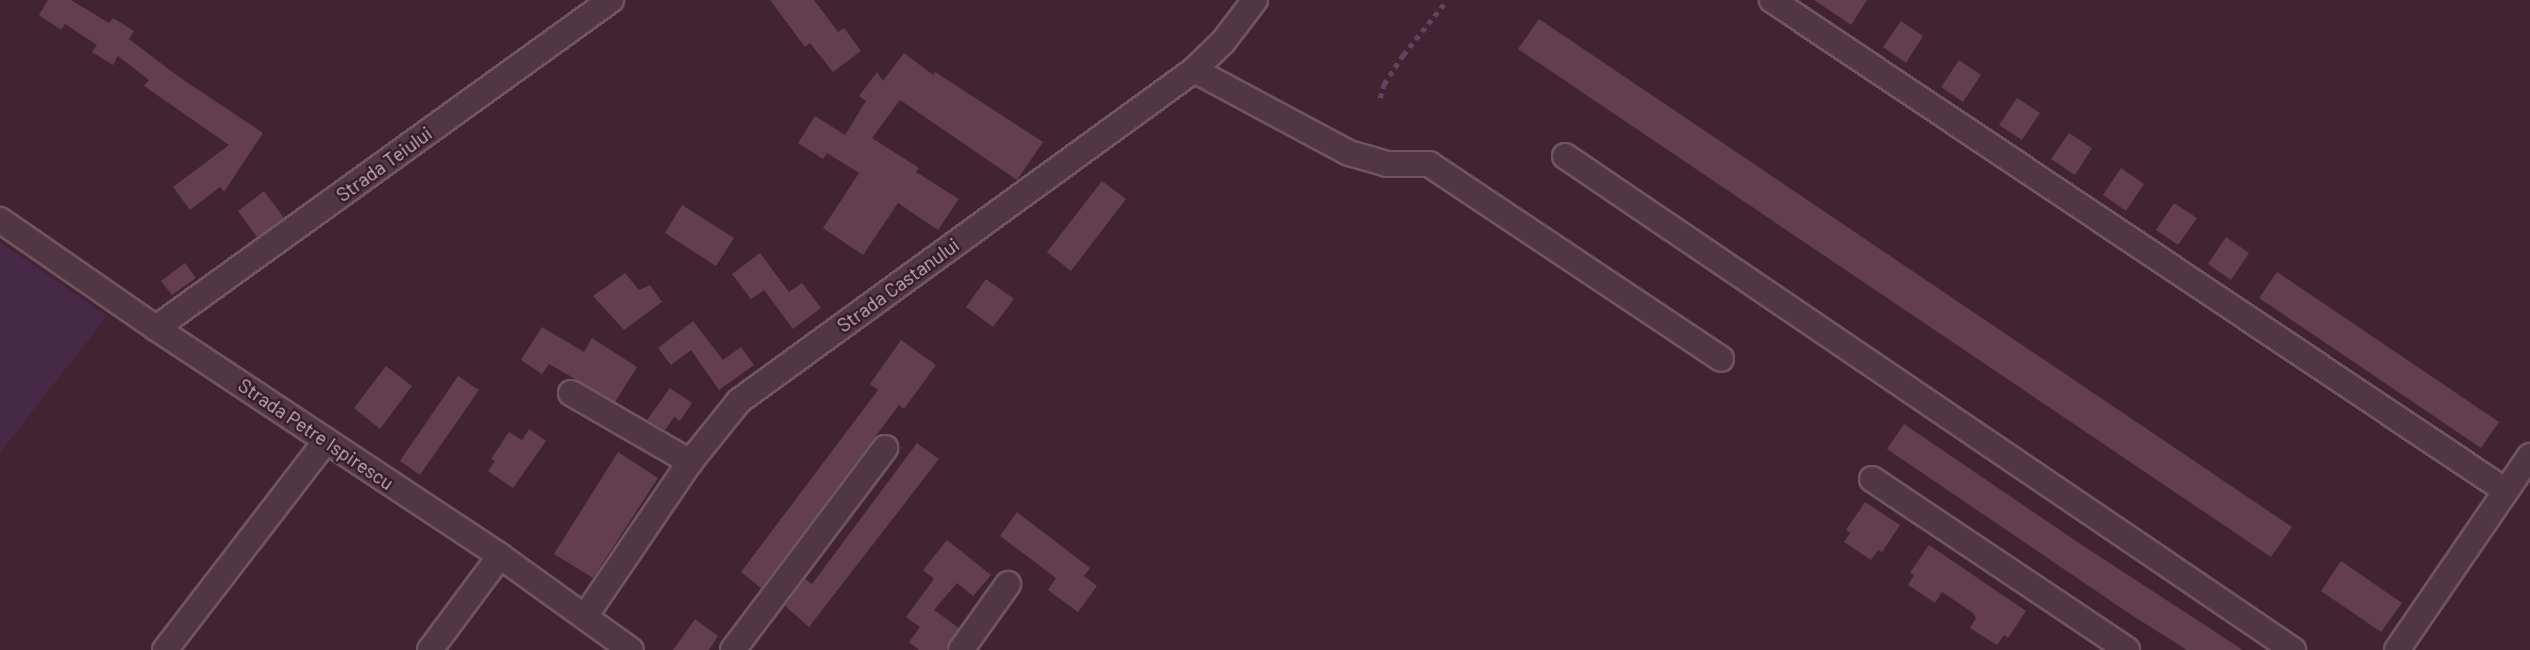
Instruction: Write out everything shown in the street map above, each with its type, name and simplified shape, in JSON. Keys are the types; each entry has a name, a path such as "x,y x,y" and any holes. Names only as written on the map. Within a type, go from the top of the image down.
{"street":[{"name":"Strada Teiului","path":"156,328 611,0"},
{"name":"Strada Castanului","path":"586,615 690,462 739,401 1194,70 1223,42 1255,0"},
{"path":"1772,0 2506,491"},
{"path":"1194,70 1349,153 1387,164 1429,164 1721,359"},
{"path":"1565,156 2293,650"},
{"name":"Strada Petre Ispirescu","path":"0,220 156,328 500,556 586,615 631,650"},
{"path":"571,393 690,462"},
{"path":"165,650 326,441"},
{"path":"733,650 886,447"},
{"path":"2397,650 2530,456"},
{"path":"1872,479 2127,650"},
{"path":"430,650 500,556"},
{"path":"961,650 1008,584"}],"path":[{"path":"1380,98 1384,84 1403,55 1447,0"}],"shaded area":[{"path":"0,242 107,316 0,453"}],"building":[{"path":"48,0 71,0 109,23 113,18 134,31 129,39 179,77 263,133 224,192 220,187 190,210 173,187 229,145 144,86 149,80 118,56 113,65 92,52 97,45 65,24 61,30 39,15"},
{"path":"770,0 814,0 838,32 844,28 861,51 833,72 810,43 805,47"},
{"path":"1814,0 1867,0 1851,25"},
{"path":"1539,19 2292,527 2271,557 1518,49"},
{"path":"1901,21 1923,36 1906,63 1883,47"},
{"path":"904,53 933,75 935,72 1043,142 1017,180 900,100 872,138 919,168 916,172 959,199 938,230 898,203 863,255 823,228 859,173 827,153 823,159 798,143 815,116 845,135 866,101 859,96 877,72 883,81"},
{"path":"1959,60 1981,75 1963,102 1941,87"},
{"path":"2017,98 2040,113 2022,140 1999,125"},
{"path":"2069,133 2092,148 2075,175 2051,159"},
{"path":"2121,168 2144,184 2126,211 2103,195"},
{"path":"1102,181 1126,199 1071,271 1047,252"},
{"path":"264,191 284,218 257,237 238,211"},
{"path":"2174,203 2197,218 2178,245 2156,230"},
{"path":"682,205 734,238 716,266 665,233"},
{"path":"2226,237 2249,253 2231,280 2208,264"},
{"path":"760,253 789,292 802,283 821,308 793,329 764,290 751,299 732,274"},
{"path":"185,263 196,278 172,295 161,281"},
{"path":"2277,272 2499,422 2481,448 2259,298"},
{"path":"625,273 639,290 650,285 662,302 624,330 593,296"},
{"path":"986,279 1014,299 993,327 966,307"},
{"path":"693,321 723,360 741,347 754,365 719,390 691,350 671,365 658,348"},
{"path":"542,327 584,352 592,338 637,367 615,402 549,364 542,374 521,360"},
{"path":"901,340 936,365 904,409 899,405 761,588 741,572 878,390 870,384"},
{"path":"386,366 412,386 380,429 354,408"},
{"path":"458,376 479,390 420,475 400,461"},
{"path":"670,388 692,403 680,421 674,417 665,430 647,420"},
{"path":"1904,424 2243,650 2187,650 2133,616 1887,449"},
{"path":"529,429 546,441 513,488 488,471 495,461 491,459 509,432 522,440"},
{"path":"917,443 939,459 809,627 785,606 805,579 812,584"},
{"path":"618,452 658,478 593,578 554,554"},
{"path":"1865,502 1900,525 1882,552 1878,550 1871,560 1844,542 1850,533 1846,530"},
{"path":"1017,512 1090,568 1084,576 1097,586 1078,612 1048,590 1056,578 1000,536"},
{"path":"947,540 991,575 973,596 957,583 934,610 959,628 946,650 919,650 909,642 920,627 906,617 934,579 923,570"},
{"path":"1929,545 2026,611 2008,638 2004,635 1997,645 1970,628 1976,618 1973,613 1942,592 1935,603 1908,585 1914,575 1910,573"},
{"path":"2341,561 2402,603 2381,632 2321,591"},
{"path":"695,619 718,636 709,650 673,650"}]}
